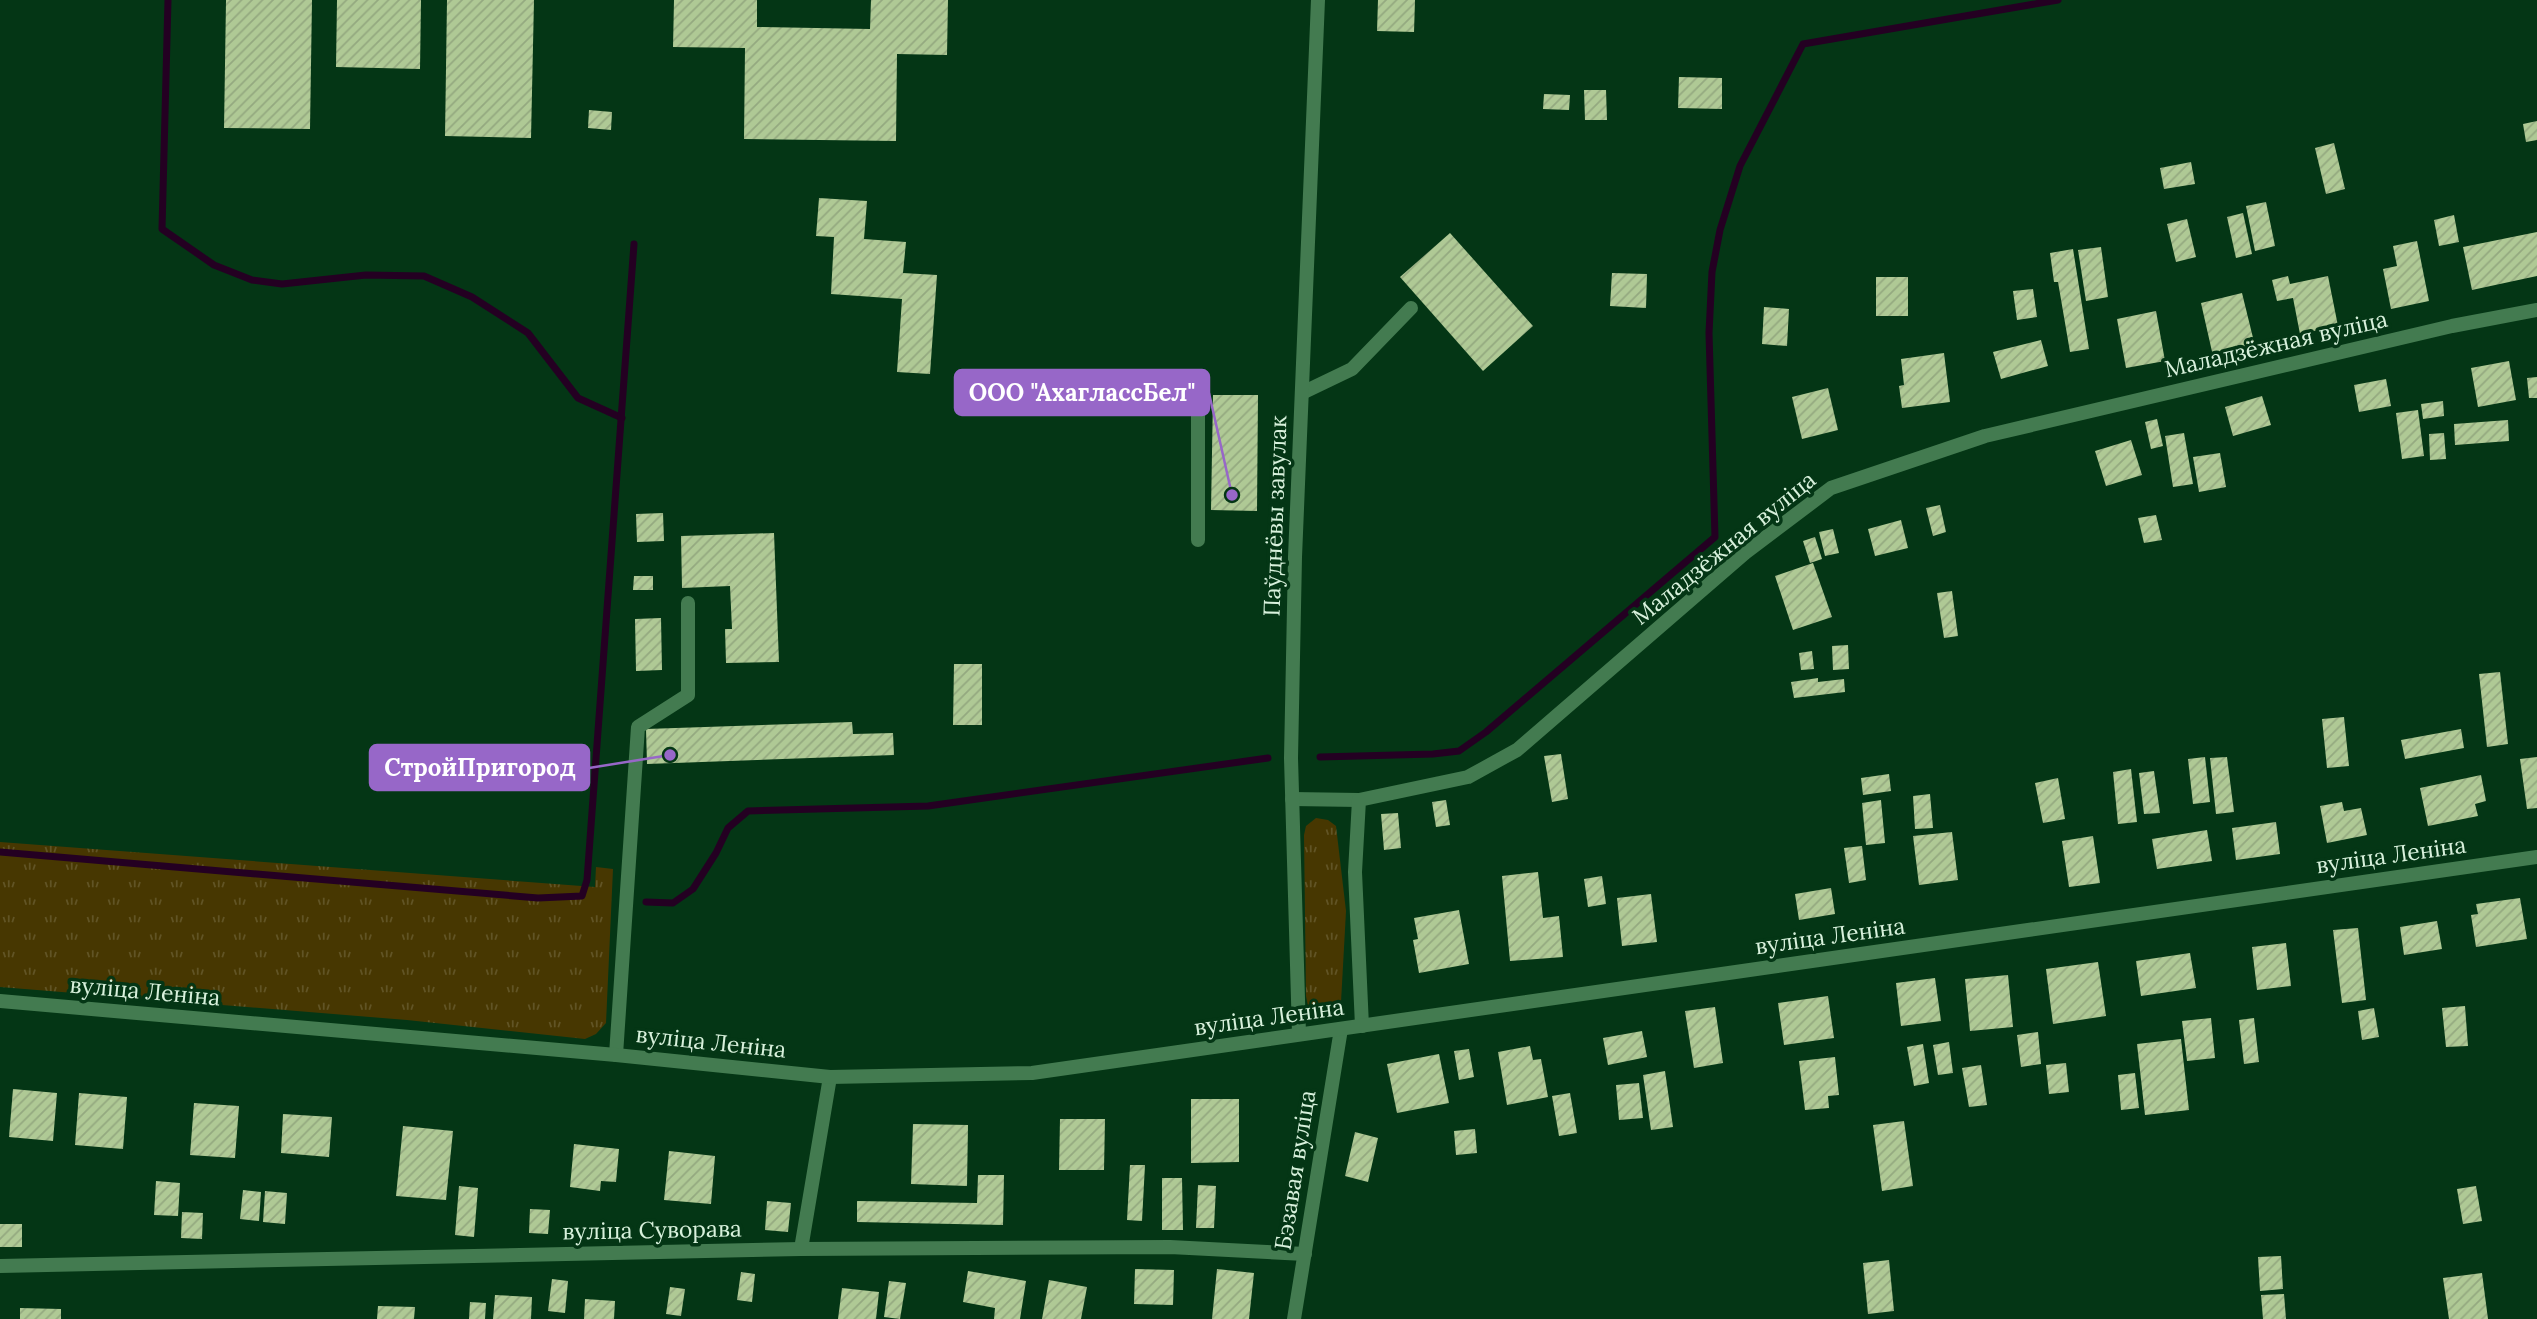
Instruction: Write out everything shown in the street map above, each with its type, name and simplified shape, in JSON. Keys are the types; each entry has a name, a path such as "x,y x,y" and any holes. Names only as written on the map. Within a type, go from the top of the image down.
{"street":[{"name":"Паўднёвы завулак","path":"1299,1034 1292,799 1295,557 1318,0"},
{"path":"1302,393 1352,369 1410,308"},
{"name":"Маладзёжная вуліца","path":"1292,799 1359,800 1468,777 1517,750 1745,553 1831,488 1985,436 2452,326 2537,310"},
{"path":"1198,404 1198,540"},
{"path":"616,1055 638,727 688,695 688,603"},
{"path":"1359,800 1355,872 1362,1026"},
{"name":"вуліца Леніна","path":"0,1001 616,1055 830,1077 1032,1073 2537,857"},
{"name":"Бэзавая вуліца","path":"1294,1319 1341,1029"},
{"path":"801,1249 830,1077"},
{"name":"вуліца Суворава","path":"0,1266 801,1249 1170,1247 1305,1254"}],"green space":[{"path":"1316,818 1328,820 1336,826 1346,911 1341,1002 1336,1012 1316,1016 1309,1011 1306,996 1304,835 1306,826"},
{"path":"0,842 595,887 596,867 613,869 606,1023 596,1034 585,1039 407,1020 0,987"}],"building":[{"path":"226,0 312,0 310,129 224,128"},
{"path":"337,0 421,0 420,69 336,67"},
{"path":"447,0 534,0 531,138 445,136"},
{"path":"674,0 757,0 757,27 870,29 871,0 948,0 947,55 897,54 896,141 744,139 745,48 673,47"},
{"path":"1378,0 1415,0 1414,32 1377,31"},
{"path":"1679,77 1722,78 1722,109 1678,108"},
{"path":"1584,90 1606,90 1607,120 1585,120"},
{"path":"1544,94 1570,95 1569,110 1543,109"},
{"path":"589,110 612,112 611,130 588,128"},
{"path":"2537,121 2537,140 2526,142 2523,124"},
{"path":"2334,143 2345,189 2326,194 2315,148"},
{"path":"2191,162 2195,184 2164,189 2160,168"},
{"path":"819,198 867,201 864,239 906,242 903,273 937,275 930,374 897,372 902,299 831,294 834,237 816,236"},
{"path":"2266,202 2275,246 2255,251 2246,206"},
{"path":"2243,213 2252,254 2236,258 2227,217"},
{"path":"2454,215 2459,242 2439,246 2434,220"},
{"path":"2187,219 2196,257 2176,262 2167,224"},
{"path":"2537,232 2537,276 2472,290 2463,247"},
{"path":"1450,233 1533,326 1483,371 1400,277"},
{"path":"2417,241 2429,301 2391,309 2383,269 2397,266 2393,246"},
{"path":"2101,247 2108,297 2086,301 2078,250"},
{"path":"2073,249 2089,349 2070,352 2050,253"},
{"path":"1612,273 1647,274 1646,308 1610,306"},
{"path":"2288,276 2290,284 2328,276 2338,326 2300,334 2293,298 2277,301 2272,280"},
{"path":"1876,277 1908,277 1908,316 1876,316"},
{"path":"2033,289 2037,317 2017,320 2013,291"},
{"path":"2242,293 2255,346 2213,356 2201,303"},
{"path":"1764,307 1789,309 1787,346 1762,344"},
{"path":"2156,311 2165,361 2126,368 2117,319"},
{"path":"2041,340 2048,366 2001,379 1993,352"},
{"path":"1944,353 1950,402 1902,408 1899,386 1904,385 1901,359"},
{"path":"2509,361 2516,400 2478,407 2471,368"},
{"path":"2537,377 2537,398 2529,398 2527,378"},
{"path":"2386,379 2391,406 2359,412 2354,385"},
{"path":"1828,388 1838,430 1802,439 1792,397"},
{"path":"1213,395 1258,395 1257,511 1211,510"},
{"path":"2262,396 2271,425 2233,436 2225,407"},
{"path":"2443,401 2444,416 2423,419 2421,404"},
{"path":"2418,410 2424,456 2402,459 2396,413"},
{"path":"2157,419 2163,446 2151,449 2145,422"},
{"path":"2508,420 2509,441 2455,445 2454,424"},
{"path":"2184,433 2193,484 2173,487 2165,436"},
{"path":"2444,433 2446,459 2430,460 2429,434"},
{"path":"2131,440 2142,475 2106,486 2095,451"},
{"path":"2220,453 2226,487 2199,492 2193,457"},
{"path":"1940,505 1946,532 1933,536 1926,508"},
{"path":"663,513 664,541 637,542 636,514"},
{"path":"2156,515 2162,540 2144,543 2138,518"},
{"path":"1901,520 1908,548 1875,556 1868,529"},
{"path":"1833,529 1839,553 1825,556 1819,532"},
{"path":"774,533 779,662 726,663 725,629 732,629 730,586 682,588 681,536"},
{"path":"1815,537 1822,559 1810,563 1803,541"},
{"path":"1813,563 1832,617 1793,630 1775,576"},
{"path":"634,576 653,576 653,590 633,590"},
{"path":"1952,591 1958,636 1944,638 1937,593"},
{"path":"661,618 662,670 636,671 635,619"},
{"path":"1848,645 1849,669 1833,670 1832,646"},
{"path":"1812,651 1814,669 1801,670 1799,653"},
{"path":"954,664 982,664 982,725 953,725"},
{"path":"2500,672 2508,744 2487,747 2479,674"},
{"path":"1818,678 1818,682 1844,679 1845,692 1794,698 1791,682"},
{"path":"2344,717 2349,766 2327,768 2322,719"},
{"path":"852,722 853,734 893,733 894,755 647,764 646,729"},
{"path":"2461,729 2464,748 2405,759 2401,740"},
{"path":"1561,754 1568,799 1552,802 1544,756"},
{"path":"2205,757 2210,802 2193,804 2188,759"},
{"path":"2227,757 2234,812 2216,814 2210,758"},
{"path":"2537,757 2537,808 2527,809 2520,759"},
{"path":"2131,769 2137,822 2118,824 2113,772"},
{"path":"2154,771 2160,813 2144,814 2139,773"},
{"path":"1889,774 1891,791 1863,795 1861,778"},
{"path":"2481,775 2486,801 2475,804 2478,816 2428,826 2420,788"},
{"path":"2058,778 2065,819 2043,823 2035,783"},
{"path":"1930,794 1933,828 1915,829 1913,796"},
{"path":"1446,800 1450,825 1436,827 1432,802"},
{"path":"1881,800 1885,843 1866,845 1862,803"},
{"path":"2342,802 2344,811 2361,808 2367,835 2327,843 2320,806"},
{"path":"1398,813 1401,848 1384,850 1381,814"},
{"path":"2276,822 2280,854 2236,860 2232,828"},
{"path":"2207,830 2212,861 2157,869 2152,839"},
{"path":"1952,832 1958,880 1919,885 1913,836"},
{"path":"2093,836 2100,883 2069,887 2062,841"},
{"path":"1862,846 1866,880 1849,883 1844,848"},
{"path":"1538,872 1543,918 1559,916 1563,957 1510,961 1502,876"},
{"path":"1602,876 1606,904 1588,907 1584,879"},
{"path":"1831,888 1835,914 1799,920 1795,894"},
{"path":"1651,894 1657,942 1622,946 1617,898"},
{"path":"2520,898 2527,939 2476,947 2471,915 2478,914 2476,904"},
{"path":"1459,910 1469,964 1419,973 1413,940 1418,939 1414,918"},
{"path":"2437,921 2442,949 2404,955 2400,927"},
{"path":"2358,928 2366,1000 2342,1003 2333,930"},
{"path":"2286,943 2291,986 2257,990 2252,947"},
{"path":"2190,953 2196,988 2141,996 2136,961"},
{"path":"2098,962 2106,1016 2053,1024 2046,969"},
{"path":"2008,975 2013,1027 1970,1031 1965,979"},
{"path":"1935,978 1941,1021 1901,1026 1896,983"},
{"path":"1828,996 1834,1038 1784,1045 1778,1003"},
{"path":"2465,1006 2468,1046 2446,1047 2442,1008"},
{"path":"1715,1007 1723,1063 1694,1068 1685,1011"},
{"path":"2374,1008 2379,1037 2362,1040 2358,1011"},
{"path":"2211,1018 2215,1058 2187,1061 2182,1021"},
{"path":"2254,1018 2259,1062 2244,1064 2239,1020"},
{"path":"1642,1031 1647,1057 1608,1065 1603,1038"},
{"path":"2038,1032 2041,1064 2021,1067 2017,1035"},
{"path":"2181,1039 2189,1110 2145,1115 2137,1044"},
{"path":"1949,1042 1953,1073 1938,1075 1933,1045"},
{"path":"1923,1044 1929,1083 1914,1086 1907,1047"},
{"path":"1530,1046 1533,1060 1541,1059 1548,1097 1507,1105 1498,1052"},
{"path":"1469,1049 1474,1077 1459,1080 1454,1051"},
{"path":"1439,1054 1449,1103 1397,1113 1387,1064"},
{"path":"1835,1057 1839,1095 1828,1096 1829,1108 1805,1110 1799,1061"},
{"path":"2066,1063 2069,1092 2049,1094 2046,1065"},
{"path":"1981,1065 1987,1105 1969,1107 1962,1068"},
{"path":"1665,1071 1673,1127 1651,1130 1643,1075"},
{"path":"2135,1073 2139,1108 2121,1110 2118,1075"},
{"path":"1639,1083 1643,1118 1619,1120 1616,1085"},
{"path":"13,1089 57,1093 53,1141 9,1137"},
{"path":"79,1093 127,1097 123,1149 75,1145"},
{"path":"1570,1093 1577,1133 1559,1136 1552,1096"},
{"path":"1191,1099 1239,1099 1239,1162 1191,1163"},
{"path":"194,1103 239,1106 235,1158 190,1155"},
{"path":"283,1114 332,1117 329,1157 281,1153"},
{"path":"1060,1119 1105,1119 1104,1170 1059,1170"},
{"path":"1904,1121 1913,1186 1882,1191 1873,1125"},
{"path":"913,1124 968,1125 967,1186 911,1184"},
{"path":"403,1126 453,1131 446,1200 396,1196"},
{"path":"1475,1129 1477,1153 1456,1155 1454,1131"},
{"path":"1355,1132 1378,1138 1368,1182 1345,1176"},
{"path":"574,1144 619,1149 616,1182 601,1181 600,1191 570,1187"},
{"path":"669,1151 715,1156 711,1204 664,1200"},
{"path":"1130,1165 1145,1165 1142,1221 1127,1220"},
{"path":"978,1175 1004,1175 1003,1225 857,1222 857,1201 977,1203"},
{"path":"1162,1178 1182,1178 1183,1230 1162,1230"},
{"path":"156,1181 180,1183 178,1216 154,1215"},
{"path":"1198,1185 1216,1186 1214,1228 1196,1228"},
{"path":"459,1186 478,1188 474,1237 455,1235"},
{"path":"2476,1186 2482,1221 2463,1224 2457,1189"},
{"path":"243,1190 261,1192 259,1221 240,1219"},
{"path":"265,1191 287,1193 285,1224 263,1222"},
{"path":"767,1201 791,1203 788,1232 765,1230"},
{"path":"530,1209 550,1210 548,1234 529,1233"},
{"path":"182,1212 203,1213 202,1239 181,1238"},
{"path":"0,1224 22,1224 22,1247 0,1247"},
{"path":"2281,1256 2283,1289 2260,1291 2258,1257"},
{"path":"1889,1260 1894,1311 1868,1314 1863,1263"},
{"path":"1135,1269 1174,1270 1173,1305 1134,1304"},
{"path":"1217,1269 1254,1273 1249,1319 1212,1319"},
{"path":"968,1271 1026,1281 1020,1319 994,1319 995,1308 963,1302"},
{"path":"741,1272 755,1274 752,1302 737,1300"},
{"path":"2482,1273 2488,1319 2449,1319 2443,1278"},
{"path":"552,1279 568,1281 565,1313 548,1311"},
{"path":"1049,1280 1087,1287 1081,1319 1042,1319"},
{"path":"889,1281 906,1283 900,1319 884,1317"},
{"path":"670,1287 685,1289 681,1316 666,1314"},
{"path":"842,1288 879,1292 876,1319 838,1319"},
{"path":"2284,1294 2286,1319 2263,1319 2261,1295"},
{"path":"495,1295 532,1297 531,1319 493,1319"},
{"path":"585,1299 615,1301 614,1319 584,1319"},
{"path":"470,1302 486,1303 485,1319 469,1319"},
{"path":"378,1306 415,1307 414,1319 377,1319"},
{"path":"20,1308 61,1309 61,1319 20,1319"}],"waterway":[{"path":"168,0 162,229 214,265 252,280 282,284 366,275 424,276 472,297 528,333 578,398 622,418"},
{"path":"1320,757 1459,751 1486,732 1715,537 1709,333 1712,272 1720,230 1740,166 1803,44 2058,0"},
{"path":"0,852 538,898 582,896 587,880 634,244"},
{"path":"646,902 673,903 693,889 728,828 748,811 928,806 1268,758"}],"place":[{"name":"ООО \"АхаглассБел\"","path":"1232,495"},
{"name":"СтройПригород","path":"670,755"}]}
